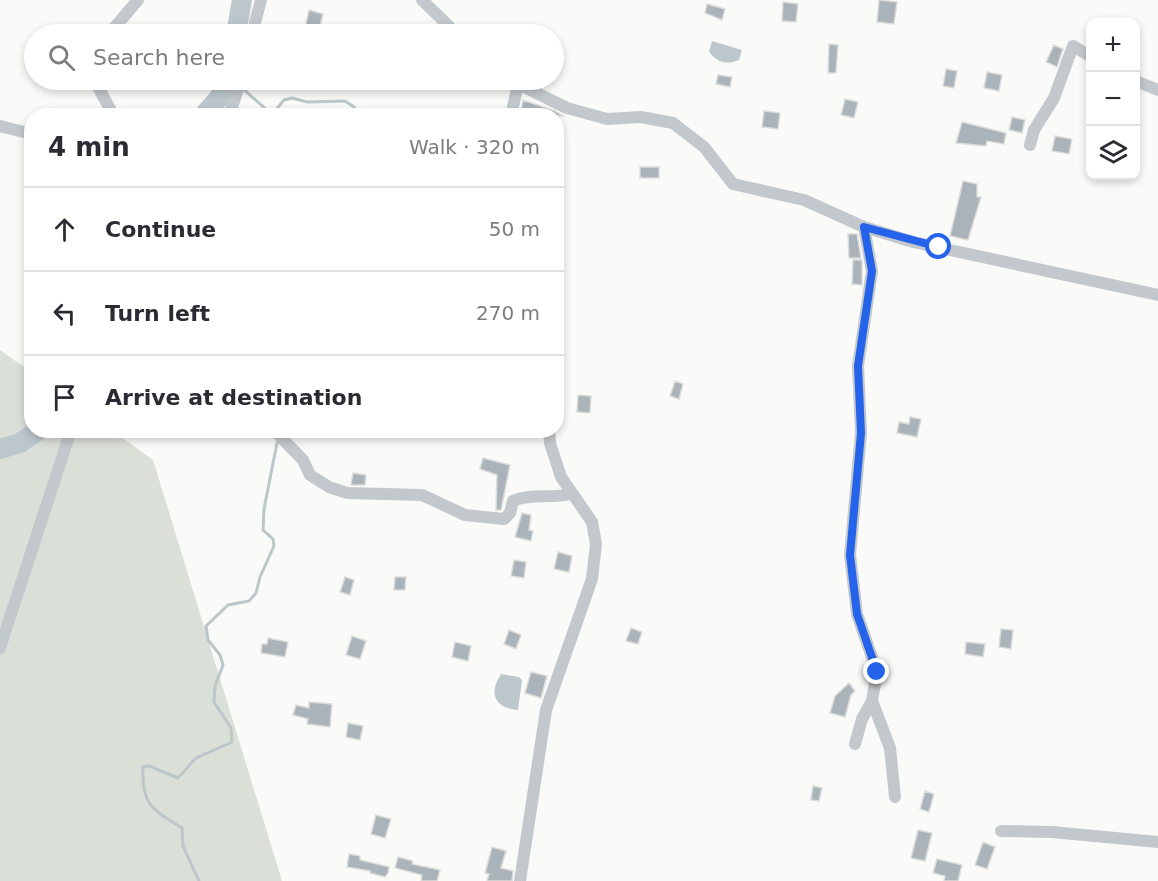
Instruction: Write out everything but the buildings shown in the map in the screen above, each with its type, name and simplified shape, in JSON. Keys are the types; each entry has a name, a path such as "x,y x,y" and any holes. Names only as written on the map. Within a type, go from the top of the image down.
{"street":[{"path":"118,24 138,0"},
{"path":"255,24 261,0"},
{"path":"422,0 447,24"},
{"path":"1029,145 1034,130 1054,98 1073,46 1086,54"},
{"path":"1140,86 1158,90"},
{"path":"100,90 110,108"},
{"path":"232,108 238,90"},
{"path":"512,108 513,90"},
{"path":"530,90 567,108 607,119 641,117 673,123 704,147 733,184 804,200 864,227 913,242 1158,295"},
{"path":"0,126 24,132"},
{"path":"855,744 862,719 872,700 877,672 857,614 850,555 861,433 858,366 872,271 864,227"},
{"path":"0,648 67,438"},
{"path":"282,438 303,460 310,475 346,493 422,495 465,515 504,519 510,513 513,501 524,497 556,498 571,494"},
{"path":"520,881 546,710 592,579 596,544 592,522 561,477 550,438"},
{"path":"872,700 890,748 895,797"},
{"path":"1001,831 1052,831 1158,842"}],"shaded area":[{"path":"712,41 742,50 739,60 727,63 716,59 709,52"},
{"path":"0,350 24,367 24,438 123,438 153,460 282,881 0,881"},
{"path":"501,674 519,677 522,680 518,710 504,706 496,699 495,688"}],"waterway":[{"path":"238,24 242,0"},
{"path":"210,108 223,90"},
{"path":"244,90 265,108"},
{"path":"277,108 284,100 292,98 307,102 345,101 355,108"},
{"path":"0,449 20,443 27,438"},
{"path":"199,881 183,846 182,828 156,811 147,798 144,790 143,767 149,766 178,778 196,758 232,742 231,728 214,702 215,686 223,665 220,655 208,640 206,626 228,605 249,601 256,593 260,577 274,546 273,539 263,530 264,509 277,443"}],"route":[{"path":"877,672 857,614 850,555 861,433 858,366 872,271 864,227 913,242 939,247"}]}
